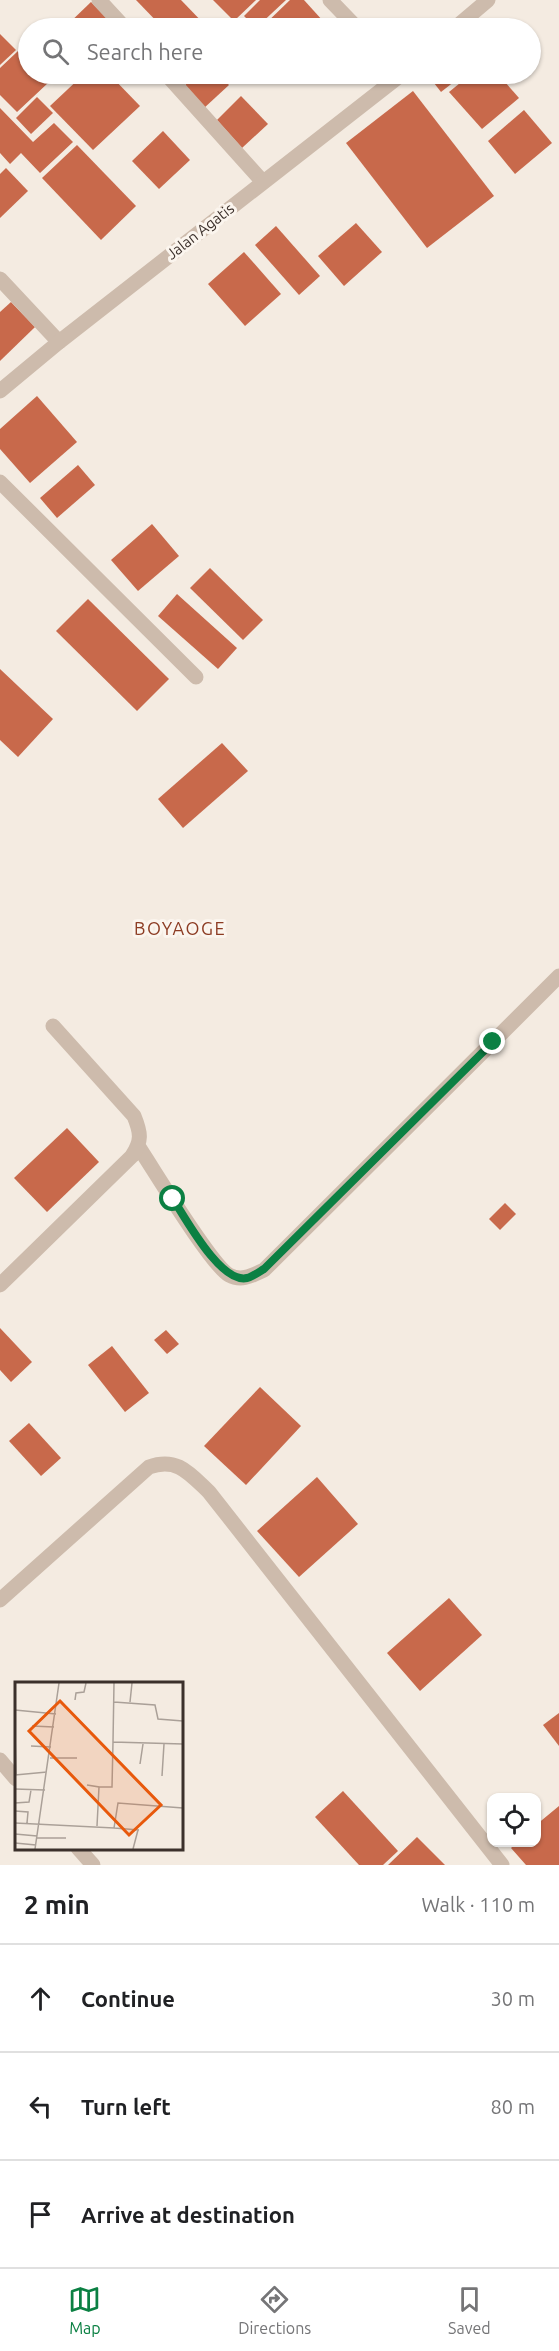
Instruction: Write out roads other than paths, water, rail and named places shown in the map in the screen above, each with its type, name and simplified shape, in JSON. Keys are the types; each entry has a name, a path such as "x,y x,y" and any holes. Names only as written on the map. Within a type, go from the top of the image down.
{"street":[{"path":"99,0 116,18"},
{"path":"330,0 347,18"},
{"path":"466,18 488,0"},
{"path":"175,84 263,182"},
{"name":"Jalan Agatis","path":"0,391 387,84"},
{"path":"0,279 59,342"},
{"path":"0,482 196,677"},
{"path":"138,1146 208,1252 229,1275 246,1279 264,1269 559,976"},
{"path":"0,1285 132,1156 141,1134 134,1116 53,1026"},
{"path":"0,1600 149,1467 163,1462 179,1467 209,1492 502,1865"},
{"path":"0,1760 15,1778"},
{"path":"80,1850 93,1865"}],"district":[{"name":"BOYAOGE","path":"180,928"}]}
